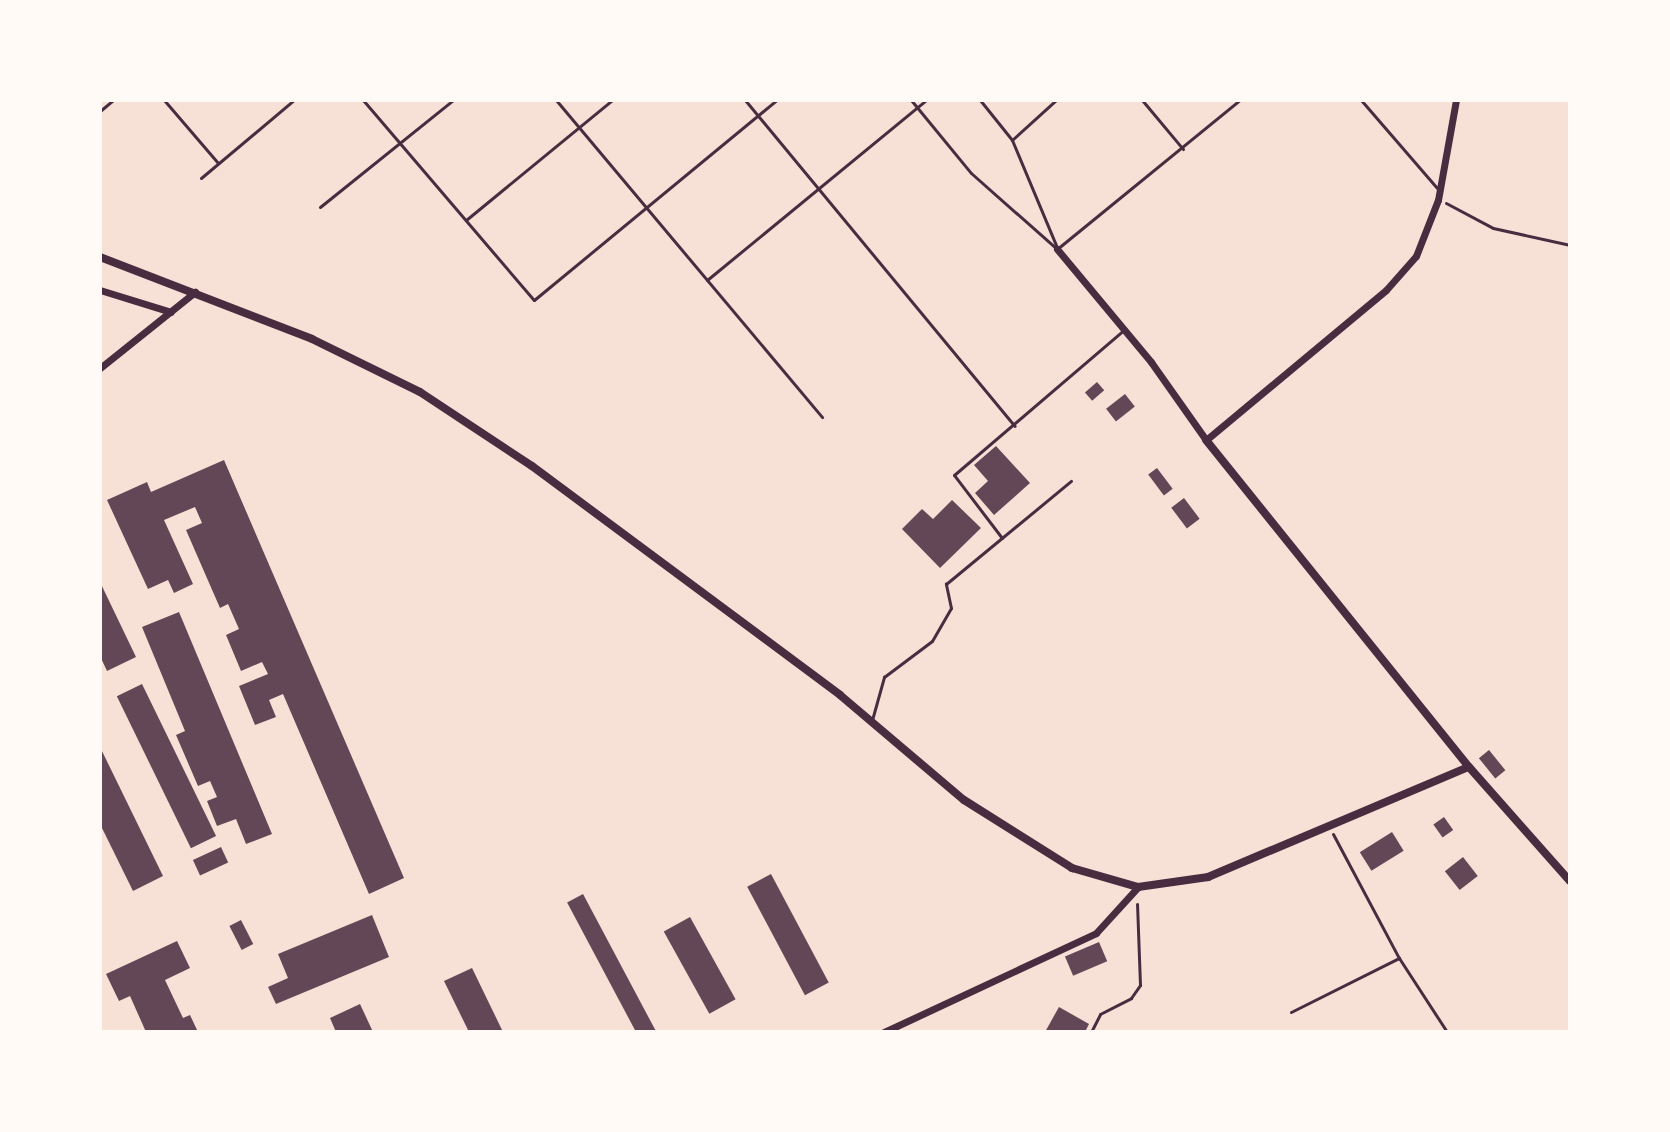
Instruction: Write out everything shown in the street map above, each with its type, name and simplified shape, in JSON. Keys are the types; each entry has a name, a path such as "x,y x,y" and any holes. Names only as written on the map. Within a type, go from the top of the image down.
{"street":[{"path":"1206,440 1386,290 1426,240 1439,195 1456,100"},
{"path":"1057,249 1469,767 1570,881"},
{"path":"100,257 312,339 420,392 532,466 872,722 964,800 1072,868 1138,887 1208,877 1469,767"},
{"path":"100,290 171,312"},
{"path":"100,368 195,292"},
{"path":"884,1032 1096,933 1138,887"}],"lane":[{"path":"100,111 113,100"},
{"path":"164,100 218,163"},
{"path":"201,178 294,100"},
{"path":"363,100 534,300 777,100"},
{"path":"320,207 453,100"},
{"path":"556,100 822,417"},
{"path":"466,220 612,100"},
{"path":"745,100 1015,426"},
{"path":"911,100 971,173 1057,249"},
{"path":"707,280 926,100"},
{"path":"980,100 1012,140 1057,249"},
{"path":"1012,140 1056,100"},
{"path":"1142,100 1184,150"},
{"path":"1057,249 1184,150 1240,100"},
{"path":"1361,100 1439,195"},
{"path":"1002,538 954,475 1124,330"},
{"path":"872,722 884,677 932,641 951,608 946,584 1071,481"}],"path":[{"path":"1439,195 1493,228 1570,245"},
{"path":"1329,826 1399,958 1447,1032"},
{"path":"1091,1032 1100,1014 1131,998 1140,985 1138,887"},
{"path":"1291,1012 1399,958"}],"building":[{"path":"1097,382 1104,390 1092,401 1085,392"},
{"path":"1125,394 1135,407 1116,421 1106,409"},
{"path":"996,446 1030,483 994,515 975,493 988,481 974,465"},
{"path":"224,460 404,878 369,894 283,694 269,700 276,717 255,725 239,686 268,674 262,662 241,671 226,635 239,629 228,604 220,608 186,530 202,523 195,507 164,520 193,584 174,593 168,580 148,589 107,500 147,482 151,492"},
{"path":"1157,468 1173,489 1164,495 1148,475"},
{"path":"1184,498 1200,519 1187,528 1171,508"},
{"path":"952,500 981,528 940,568 902,529 922,509 933,519"},
{"path":"100,582 136,657 107,671 100,656"},
{"path":"179,612 272,834 246,844 236,819 217,826 207,801 217,797 210,781 198,786 176,735 185,731 142,627"},
{"path":"142,684 216,836 191,848 117,696"},
{"path":"100,747 163,876 133,891 100,824"},
{"path":"1489,750 1505,770 1495,778 1479,758"},
{"path":"1444,817 1453,830 1443,838 1433,824"},
{"path":"1392,832 1404,851 1371,871 1360,852"},
{"path":"221,847 228,862 200,876 193,860"},
{"path":"1463,857 1478,876 1460,890 1445,871"},
{"path":"771,874 829,983 805,995 747,887"},
{"path":"583,894 656,1032 636,1032 567,902"},
{"path":"372,915 389,957 276,1004 268,987 288,978 278,954"},
{"path":"690,917 736,999 709,1014 664,932"},
{"path":"241,920 253,944 242,950 229,926"},
{"path":"177,941 190,968 165,980 183,1018 190,1015 198,1032 146,1032 130,996 119,1001 106,974"},
{"path":"1099,942 1107,961 1073,976 1065,956"},
{"path":"472,968 503,1032 469,1032 444,981"},
{"path":"360,1004 373,1032 336,1032 330,1018"},
{"path":"1059,1007 1089,1024 1085,1032 1045,1032"}]}
